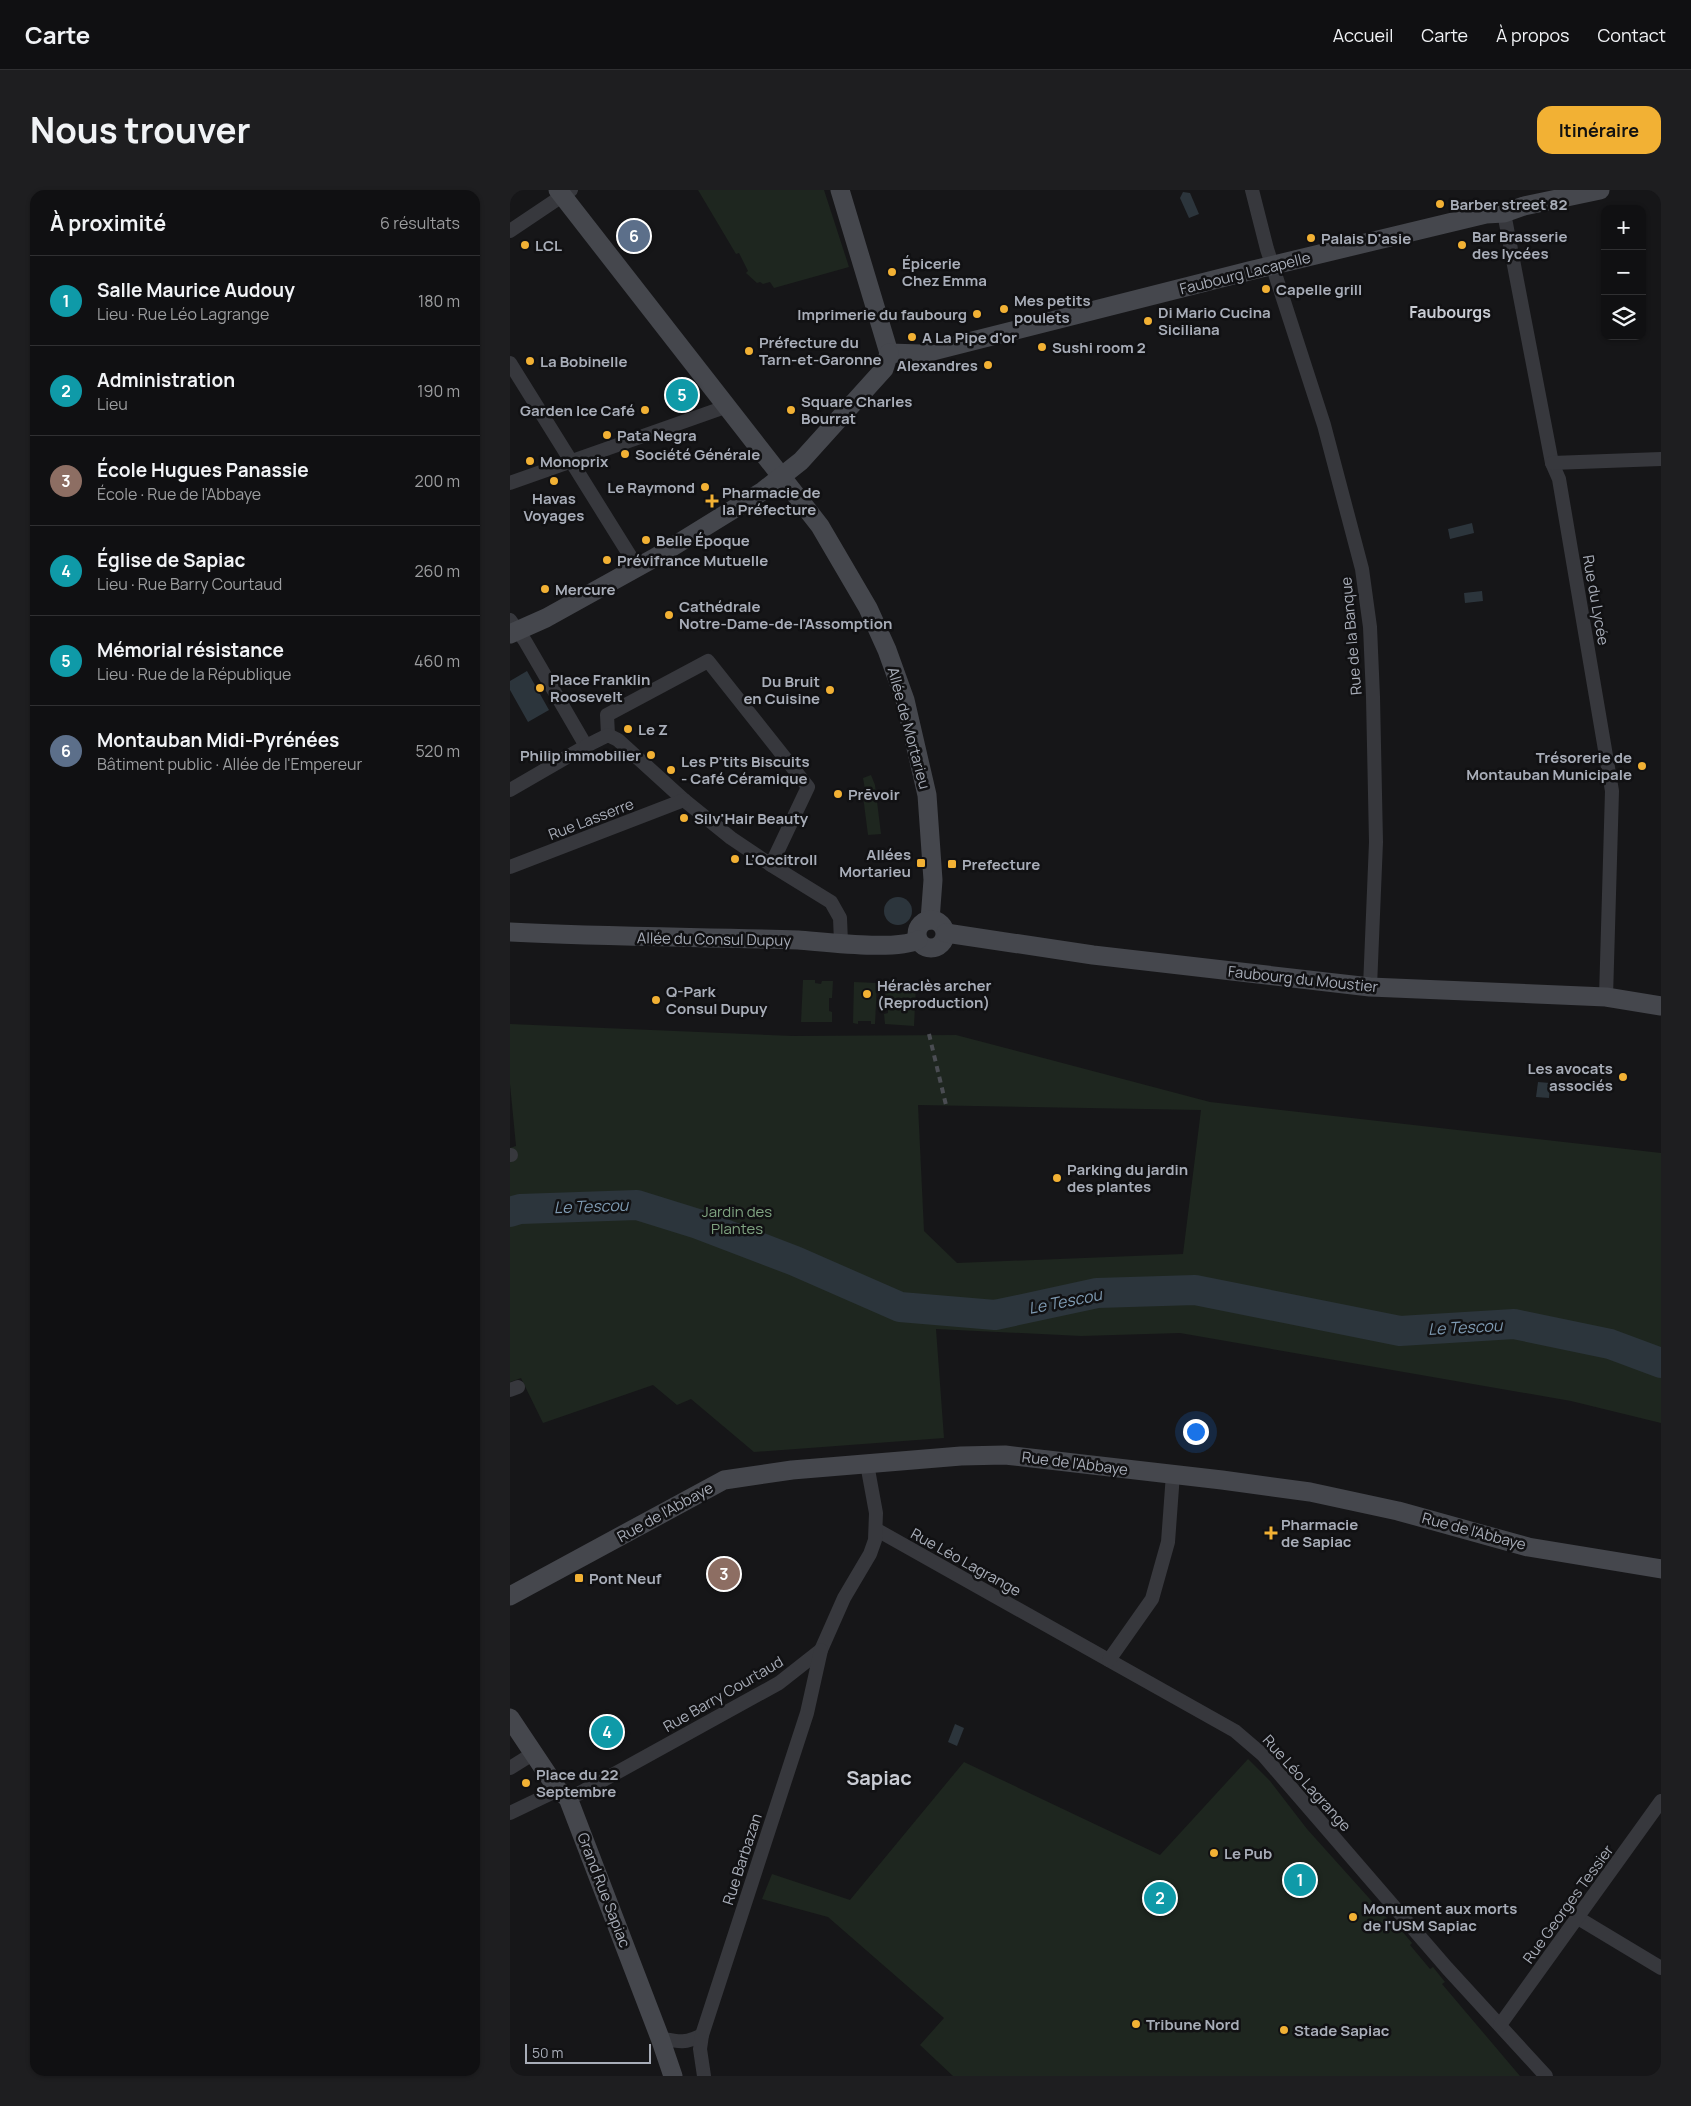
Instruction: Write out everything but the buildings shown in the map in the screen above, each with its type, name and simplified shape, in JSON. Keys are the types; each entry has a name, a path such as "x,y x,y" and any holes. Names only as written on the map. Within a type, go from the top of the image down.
{"main road":[{"path":"513,628 546,618 637,567 755,496 802,461 884,368 889,353 840,190"},
{"name":"Faubourg Lacapelle","path":"889,353 921,354 1486,214 1504,213 1524,206 1600,190"},
{"name":"Allée de Mortarieu","path":"564,192 820,526 868,608 888,650 905,700 927,795 933,880 930,920 919,926 918,940"},
{"path":"918,940 925,947 935,948 943,943 946,933 943,925 930,920"},
{"name":"Allée du Consul Dupuy","path":"510,932 889,945 911,943 918,940"},
{"name":"Faubourg du Moustier","path":"946,933 1102,956 1370,987 1606,997 1661,1006"},
{"name":"Rue de l'Abbaye","path":"510,1596 724,1480 792,1470 961,1456 1005,1455 1173,1474 1316,1493 1398,1511 1528,1547 1661,1568"},
{"name":"Grand Rue Sapiac","path":"510,1718 563,1794 660,2038 673,2076"}],"street":[{"name":"Rue de la Banque","path":"1252,190 1272,266 1324,425 1362,569 1370,627 1376,842 1370,987"},
{"path":"510,231 564,192"},
{"name":"Rue du Lycée","path":"1504,213 1552,462 1559,479 1612,791 1606,997"},
{"path":"510,364 637,567"},
{"path":"510,482 728,406"},
{"path":"1552,462 1661,459"},
{"path":"513,628 586,746"},
{"path":"608,735 607,715 708,661 808,787 771,865"},
{"path":"510,790 608,735"},
{"path":"608,735 618,740 684,800 731,838 831,902 840,918 841,942"},
{"name":"Rue Lasserre","path":"510,867 684,800"},
{"name":"Rue Barry Courtaud","path":"563,1794 578,1794 788,1676 821,1650 844,1598 870,1554 876,1530 873,1491 867,1464"},
{"path":"1109,1660 1152,1599 1168,1542 1173,1474"},
{"name":"Rue Léo Lagrange","path":"876,1530 1235,1732 1263,1755 1447,1968 1546,2076"},
{"name":"Rue Barbazan","path":"704,2076 700,2049 702,2035 812,1694 821,1650"},
{"path":"788,1676 804,1683 812,1694"},
{"path":"510,1768 534,1753"},
{"path":"510,1813 563,1794"},
{"name":"Rue Georges Tessier","path":"1500,2025 1661,1801"},
{"path":"1578,1918 1661,1968"},
{"path":"660,2038 689,2042 702,2035"}],"green space":[{"path":"698,190 824,190 849,267 774,288 770,282 757,283 746,273 748,271 739,253 736,254"},
{"path":"871,775 875,785 881,834 868,835 863,796 866,795 863,778"},
{"path":"803,980 815,980 815,983 821,984 822,981 833,981 832,998 829,998 829,1011 832,1012 832,1022 801,1022"},
{"path":"854,982 877,983 875,1024 871,1024 871,1021 858,1021 858,1024 853,1023"},
{"path":"886,983 897,984 897,987 903,987 904,984 916,984 914,1026 885,1024 884,1014 888,1013 888,1001 885,1000"},
{"name":"Jardin des Plantes","path":"510,1024 793,1036 956,1035 1210,1102 1661,1153 1661,1423 1571,1401 1180,1333 1081,1336 936,1329 944,1438 754,1452 691,1399 677,1405 653,1385 543,1423 521,1378 510,1382 510,1148 516,1146 510,1084","holes":["918,1105 1201,1110 1183,1254 957,1263 924,1231"]},
{"path":"1248,1759 1270,1781 1307,1829 1395,1927 1397,1925 1412,1943 1410,1945 1430,1969 1433,1967 1445,1982 1442,1984 1520,2076 953,2076 920,2045 944,2018 828,1917 762,1899 772,1874 850,1900 964,1762 1160,1855"}],"shaded area":[{"path":"1183,192 1190,193 1199,214 1189,218 1180,198"},
{"path":"1472,523 1474,533 1450,539 1448,529"},
{"path":"1482,591 1483,601 1465,603 1464,593"},
{"path":"527,671 549,710 528,722 510,690 510,681"},
{"path":"898,897 908,901 912,911 908,921 898,925 888,921 884,911 888,901"},
{"path":"1538,1082 1550,1083 1549,1098 1536,1097"},
{"path":"955,1724 964,1728 957,1746 948,1742"}],"waterway":[{"name":"Le Tescou","path":"510,1212 520,1209 637,1205 698,1224 795,1261 900,1307 995,1315 1097,1293 1195,1290 1400,1331 1514,1324 1610,1344 1661,1363"}],"railway":[{"path":"929,1034 946,1105"}],"place":[{"name":"Barber street 82","path":"1440,204"},
{"name":"Montauban Midi-Pyrénées","path":"634,236"},
{"name":"Palais D'asie","path":"1311,238"},
{"name":"LCL","path":"525,245"},
{"name":"Bar Brasserie des lycées","path":"1462,245"},
{"name":"Épicerie Chez Emma","path":"892,272"},
{"name":"Capelle grill","path":"1266,289"},
{"name":"Mes petits poulets","path":"1004,309"},
{"name":"Imprimerie du faubourg","path":"977,314"},
{"name":"Di Mario Cucina Siciliana","path":"1148,321"},
{"name":"A La Pipe d'or","path":"912,337"},
{"name":"Sushi room 2","path":"1042,347"},
{"name":"Préfecture du Tarn-et-Garonne","path":"749,351"},
{"name":"La Bobinelle","path":"530,361"},
{"name":"Alexandres","path":"988,365"},
{"name":"Mémorial résistance","path":"682,395"},
{"name":"Garden Ice Café","path":"645,410"},
{"name":"Square Charles Bourrat","path":"791,410"},
{"name":"Pata Negra","path":"607,435"},
{"name":"Société Générale","path":"625,454"},
{"name":"Monoprix","path":"530,461"},
{"name":"Havas Voyages","path":"554,481"},
{"name":"Le Raymond","path":"705,487"},
{"name":"Pharmacie de la Préfecture","path":"712,501"},
{"name":"Belle Époque","path":"646,540"},
{"name":"Prévifrance Mutuelle","path":"607,560"},
{"name":"Mercure","path":"545,589"},
{"name":"Cathédrale Notre-Dame-de-l'Assomption","path":"669,615"},
{"name":"Place Franklin Roosevelt","path":"540,688"},
{"name":"Du Bruit en Cuisine","path":"830,690"},
{"name":"Le Z","path":"628,729"},
{"name":"Philip immobilier","path":"651,755"},
{"name":"Trésorerie de Montauban Municipale","path":"1642,766"},
{"name":"Les P'tits Biscuits - Café Céramique","path":"671,770"},
{"name":"Prēvoir","path":"838,794"},
{"name":"Silv'Hair Beauty","path":"684,818"},
{"name":"L'Occitroll","path":"735,859"},
{"name":"Allées Mortarieu","path":"921,863"},
{"name":"Prefecture","path":"952,864"},
{"name":"Héraclès archer (Reproduction)","path":"867,994"},
{"name":"Q-Park Consul Dupuy","path":"656,1000"},
{"name":"Les avocats associés","path":"1623,1077"},
{"name":"Parking du jardin des plantes","path":"1057,1178"},
{"name":"Pharmacie de Sapiac","path":"1271,1533"},
{"name":"École Hugues Panassie","path":"724,1574"},
{"name":"Pont Neuf","path":"579,1578"},
{"name":"Église de Sapiac","path":"607,1732"},
{"name":"Place du 22 Septembre","path":"526,1783"},
{"name":"Le Pub","path":"1214,1853"},
{"name":"Salle Maurice Audouy","path":"1300,1880"},
{"name":"Administration","path":"1160,1898"},
{"name":"Monument aux morts de l'USM Sapiac","path":"1353,1917"},
{"name":"Tribune Nord","path":"1136,2024"},
{"name":"Stade Sapiac","path":"1284,2030"}],"district":[{"name":"Faubourgs","path":"1450,312"},
{"name":"Sapiac","path":"879,1777"}]}
